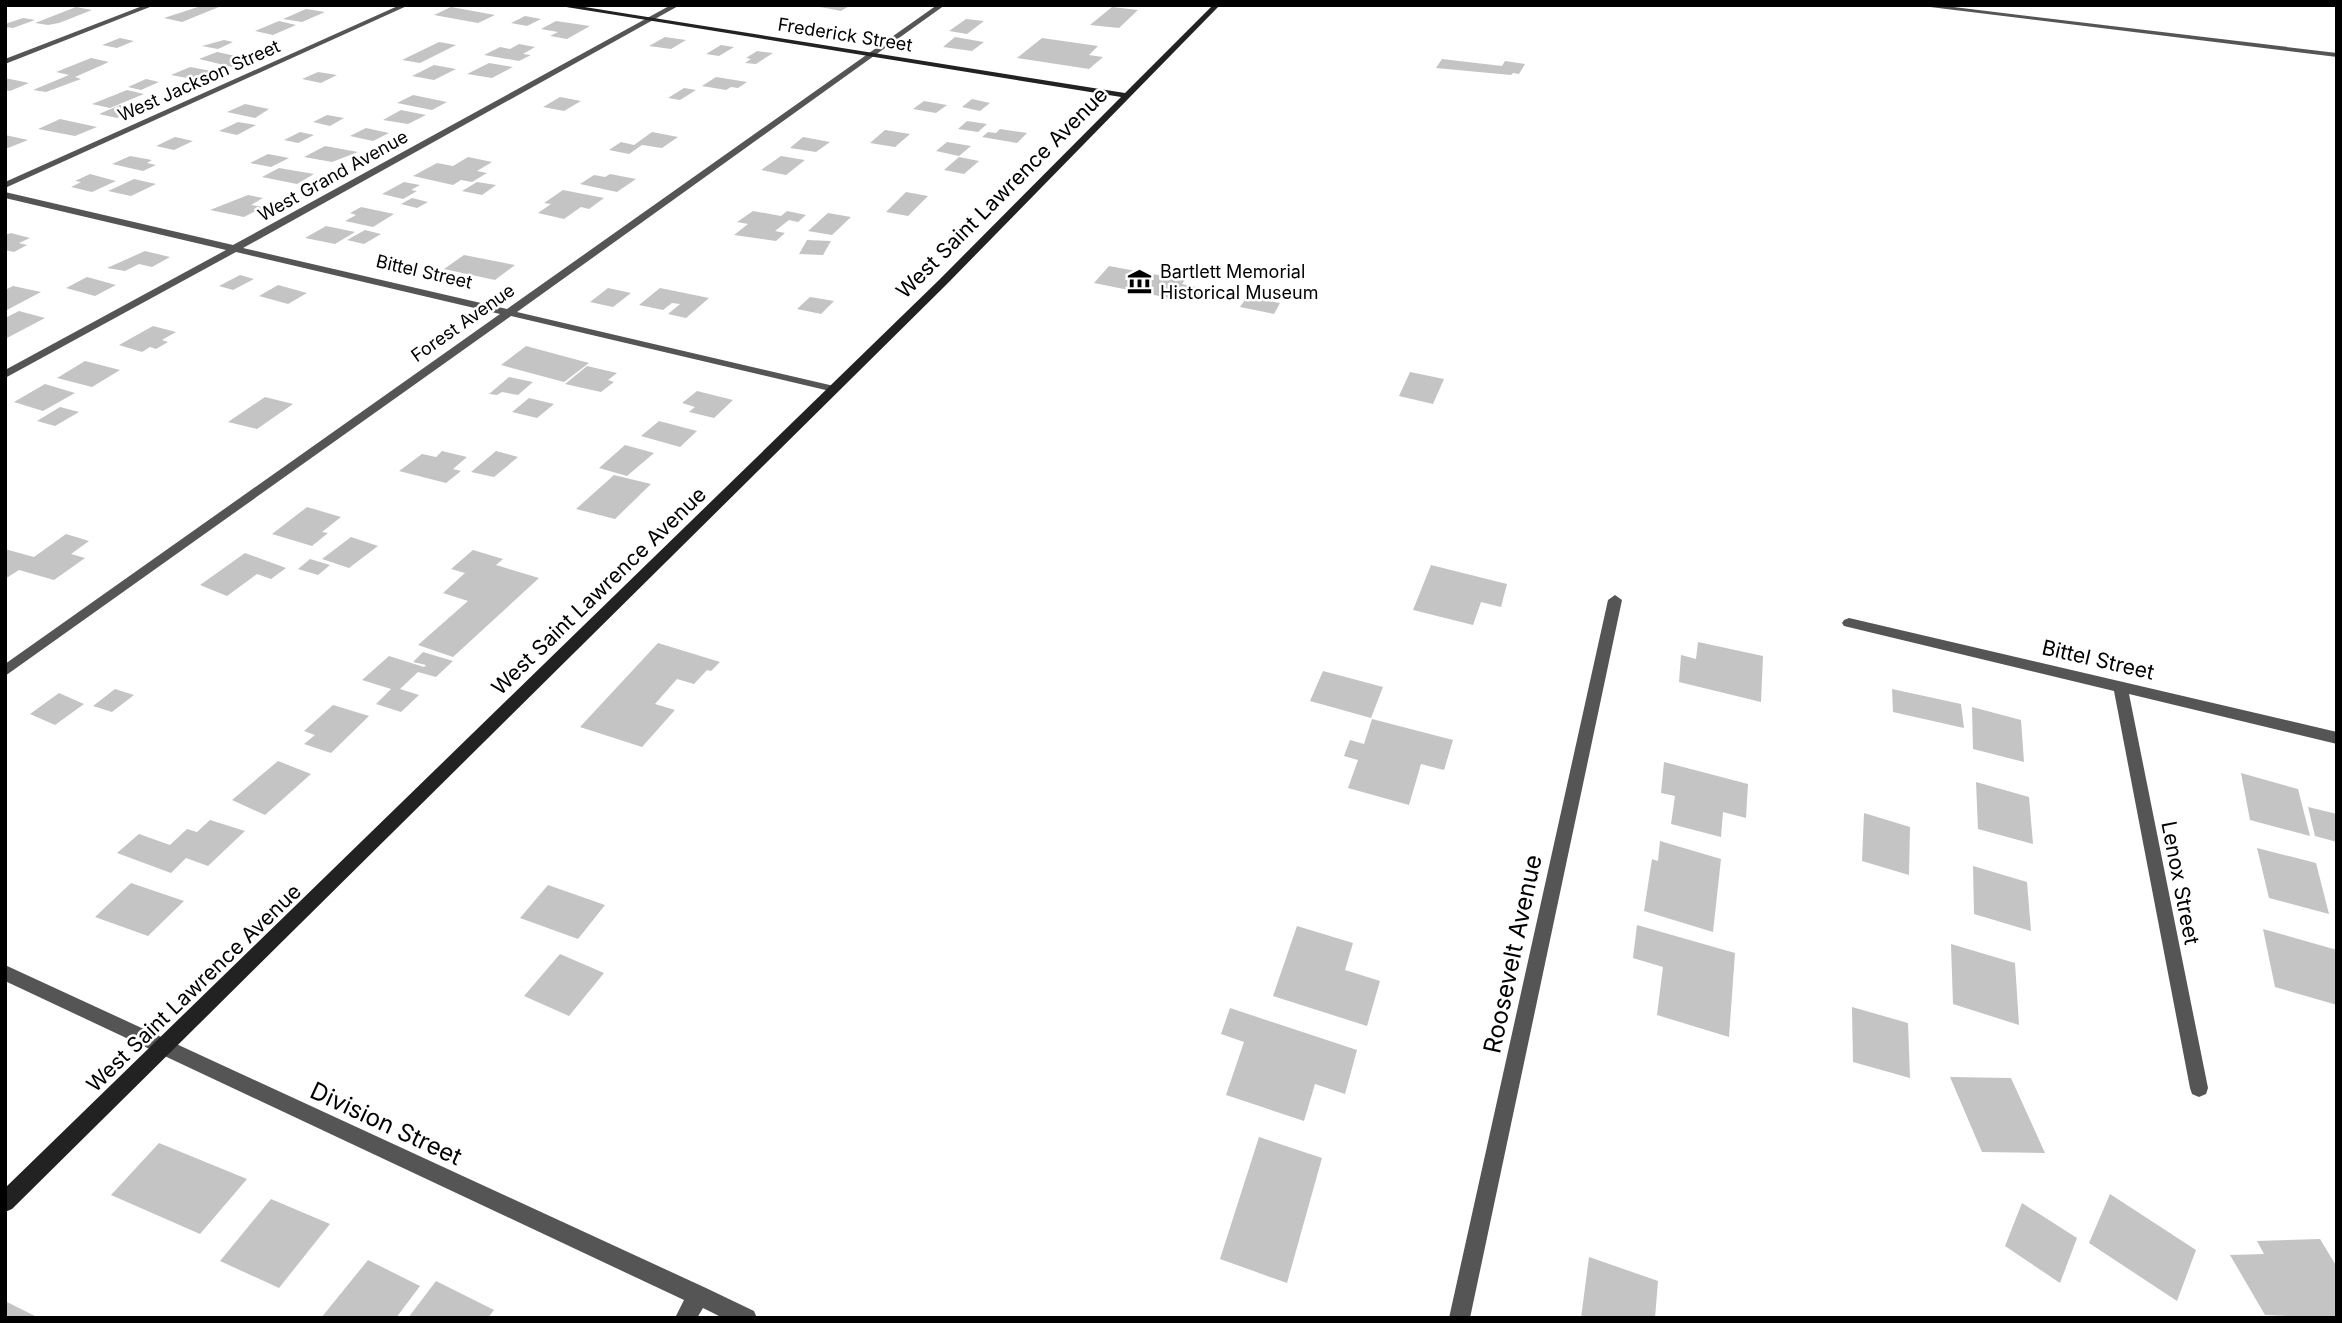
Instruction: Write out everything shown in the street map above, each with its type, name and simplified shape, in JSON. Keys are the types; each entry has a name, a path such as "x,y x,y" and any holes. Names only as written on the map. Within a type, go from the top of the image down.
{"street":[{"path":"5,62 152,5"},
{"name":"West Jackson Street","path":"5,185 406,5"},
{"name":"Frederick Street","path":"557,5 1128,96"},
{"name":"West Grand Avenue","path":"5,375 677,5"},
{"name":"Forest Avenue","path":"5,671 942,5"},
{"name":"West Saint Lawrence Avenue","path":"5,1202 834,389 1217,5"},
{"path":"1917,5 2337,55"},
{"name":"Bittel Street","path":"5,195 510,311 834,389"},
{"name":"Roosevelt Avenue","path":"1459,1318 1615,600"},
{"name":"Bittel Street","path":"1849,623 2337,738"},
{"name":"Lenox Street","path":"2120,687 2199,1088"},
{"name":"Division Street","path":"5,973 747,1318"},
{"path":"685,1318 699,1295"}],"building":[{"path":"204,5 219,7 182,22 164,18"},
{"path":"810,5 851,5 841,11"},
{"path":"76,7 92,10 59,23 35,23"},
{"path":"451,7 495,15 478,23 434,15"},
{"path":"1112,7 1138,10 1119,28 1090,25"},
{"path":"306,9 325,12 302,22 283,19"},
{"path":"525,16 541,19 527,26 511,23"},
{"path":"23,18 35,20 13,28 5,27 5,24"},
{"path":"966,19 984,21 967,34 949,31"},
{"path":"279,21 296,25 273,35 255,31"},
{"path":"556,21 590,26 567,39 550,36 558,32 541,29"},
{"path":"665,37 686,40 671,49 649,46"},
{"path":"955,37 984,42 972,51 943,47"},
{"path":"120,38 134,41 117,48 102,45"},
{"path":"1042,38 1098,46 1089,55 1103,57 1089,69 1017,58"},
{"path":"224,40 233,42 218,49 202,46"},
{"path":"439,42 456,45 420,63 402,60"},
{"path":"519,44 535,47 523,54 531,55 519,61 484,55 500,47 510,49"},
{"path":"721,45 734,47 719,56 706,54"},
{"path":"757,51 773,53 756,64 745,63 751,59 746,58"},
{"path":"217,52 250,59 232,67 199,59"},
{"path":"91,58 109,62 75,77 81,79 46,92 33,90 69,75 56,72"},
{"path":"1442,59 1502,66 1505,61 1525,64 1519,74 1511,75 1436,68"},
{"path":"489,63 513,67 492,78 467,74"},
{"path":"434,65 456,69 434,80 412,76"},
{"path":"190,67 217,72 198,80 171,75"},
{"path":"318,72 337,75 321,83 302,79"},
{"path":"716,77 747,82 738,88 731,87 726,90 702,86"},
{"path":"5,78 29,83 10,91 5,90"},
{"path":"146,79 159,82 141,90 128,87"},
{"path":"684,88 696,90 680,100 668,98"},
{"path":"127,90 144,94 110,108 92,104"},
{"path":"413,95 447,102 432,110 397,103"},
{"path":"560,97 581,101 564,111 543,107"},
{"path":"972,99 990,103 980,111 962,107"},
{"path":"924,101 947,105 936,113 913,109"},
{"path":"245,104 269,109 255,118 227,112"},
{"path":"120,105 137,108 117,118 99,114"},
{"path":"401,110 426,115 408,124 383,120"},
{"path":"327,115 344,118 330,126 313,122"},
{"path":"60,119 97,127 75,136 38,129"},
{"path":"967,121 987,124 978,132 958,129"},
{"path":"238,122 256,125 237,135 219,131"},
{"path":"366,128 389,133 373,141 350,136"},
{"path":"1000,129 1027,133 1017,143 982,137 988,132 996,133"},
{"path":"885,130 910,134 895,147 870,143"},
{"path":"300,132 314,135 298,143 284,140"},
{"path":"652,132 678,137 662,148 642,145 629,154 609,150 621,142 634,145"},
{"path":"5,135 28,140 5,148"},
{"path":"175,137 193,141 174,150 156,146"},
{"path":"803,137 830,142 816,152 790,148"},
{"path":"947,142 971,146 959,156 936,151"},
{"path":"325,146 358,152 332,162 304,157"},
{"path":"268,154 289,158 271,167 250,163"},
{"path":"130,156 152,160 147,163 156,165 143,171 112,164"},
{"path":"781,156 805,160 786,175 761,170"},
{"path":"468,157 492,162 477,171 487,173 472,182 461,180 453,185 413,176 437,163 453,166"},
{"path":"959,157 979,161 964,174 944,170"},
{"path":"279,168 314,174 297,184 262,177"},
{"path":"90,174 116,181 92,192 71,187 81,182 75,181"},
{"path":"610,174 636,179 617,192 580,184 594,175 605,177"},
{"path":"134,179 156,184 131,196 108,191"},
{"path":"404,182 420,185 411,190 417,191 403,199 382,194"},
{"path":"477,182 496,185 482,195 462,191"},
{"path":"563,190 604,198 589,209 581,207 564,219 538,213 551,204 544,203"},
{"path":"906,192 928,196 908,216 886,212"},
{"path":"248,195 263,198 251,205 263,207 244,217 210,210"},
{"path":"412,198 428,202 417,208 401,204"},
{"path":"361,207 394,214 373,227 345,221 356,215 350,213"},
{"path":"753,211 781,216 787,211 806,215 798,222 789,220 775,231 785,233 776,241 734,235 748,224 737,222"},
{"path":"828,213 851,217 832,235 808,231"},
{"path":"326,226 355,232 335,244 305,238"},
{"path":"365,230 381,234 364,244 347,240"},
{"path":"11,233 30,238 19,243 27,245 14,252 5,250 5,235"},
{"path":"807,240 831,241 823,255 799,254"},
{"path":"145,251 170,257 152,267 139,264 125,271 107,268"},
{"path":"464,255 515,265 495,280 444,269"},
{"name":"Bartlett Memorial Historical Museum","path":"1109,266 1185,280 1182,284 1210,290 1204,300 1177,295 1174,299 1094,283"},
{"path":"240,275 254,279 233,290 219,286"},
{"path":"87,277 116,285 95,296 66,288"},
{"path":"278,285 307,293 288,304 259,296"},
{"path":"13,286 41,292 5,311 5,290"},
{"path":"608,288 631,293 613,307 590,302"},
{"path":"660,288 709,298 686,318 668,314 680,304 672,303 663,310 639,305"},
{"path":"810,297 834,301 821,314 797,309"},
{"path":"1247,297 1280,303 1274,314 1240,307"},
{"path":"19,311 45,318 5,339 5,318"},
{"path":"153,326 176,332 162,340 168,342 156,349 150,347 142,352 119,345"},
{"path":"526,346 589,363 564,382 501,365"},
{"path":"85,361 120,370 92,387 57,378"},
{"path":"587,366 617,373 608,380 614,382 601,392 565,384"},
{"path":"1410,372 1444,379 1433,404 1399,396"},
{"path":"509,377 533,382 518,395 502,392 497,395 489,394"},
{"path":"45,384 75,393 43,411 14,402"},
{"path":"697,391 733,400 714,418 689,412 695,407 682,403"},
{"path":"265,397 293,404 257,429 228,422"},
{"path":"529,398 554,404 537,418 512,412"},
{"path":"60,407 79,412 55,426 37,421"},
{"path":"659,421 697,431 680,447 641,436"},
{"path":"625,445 654,453 627,476 599,468"},
{"path":"442,451 467,457 453,469 461,471 446,483 399,471 422,454 436,457"},
{"path":"496,451 518,457 494,477 471,472"},
{"path":"614,475 651,484 615,519 576,509"},
{"path":"307,507 341,517 322,532 328,533 312,546 272,534"},
{"path":"66,534 89,541 71,554 85,558 54,580 19,570 5,579 5,549 34,557"},
{"path":"351,537 378,546 349,568 322,559"},
{"path":"473,550 503,559 496,565 539,578 453,657 418,645 468,601 443,593 465,573 451,569"},
{"path":"245,553 286,568 271,579 257,574 227,596 200,585"},
{"path":"310,559 330,565 318,575 298,569"},
{"path":"1431,565 1507,584 1501,607 1481,602 1473,625 1413,610"},
{"path":"1698,642 1763,656 1761,702 1679,682 1681,655 1696,659"},
{"path":"658,643 720,662 711,671 707,670 694,684 677,679 655,704 675,710 642,747 580,727"},
{"path":"423,652 453,661 436,677 418,672 400,689 419,695 401,712 376,704 391,689 362,680 389,656 424,667 426,665 413,662"},
{"path":"1323,671 1383,687 1371,718 1310,701"},
{"path":"115,689 134,695 112,712 93,706"},
{"path":"1892,689 1961,704 1964,728 1893,712"},
{"path":"59,693 84,704 55,725 30,714"},
{"path":"333,705 369,716 331,753 304,744 315,735 304,731"},
{"path":"1972,707 2021,720 2024,762 1973,749"},
{"path":"1372,719 1453,740 1444,770 1421,764 1409,805 1348,788 1358,760 1344,756 1350,740 1364,744"},
{"path":"278,761 311,774 265,815 232,800"},
{"path":"1664,762 1748,784 1746,818 1723,812 1721,837 1671,824 1675,796 1661,793"},
{"path":"2241,773 2298,789 2310,836 2250,820"},
{"path":"1976,782 2029,797 2033,844 1978,829"},
{"path":"2308,807 2337,814 2337,842 2315,836"},
{"path":"1864,813 1910,827 1909,875 1862,861"},
{"path":"210,820 245,831 208,866 186,858 171,873 117,853 139,834 170,845 187,829 197,832"},
{"path":"1660,841 1721,859 1713,932 1644,911 1652,859 1658,861"},
{"path":"2257,848 2316,863 2329,914 2269,898"},
{"path":"1973,866 2027,882 2031,931 1974,914"},
{"path":"131,883 184,901 148,936 95,917"},
{"path":"548,885 605,905 578,939 520,918"},
{"path":"1637,925 1735,953 1729,1037 1657,1015 1663,967 1633,958"},
{"path":"1297,926 1353,943 1345,970 1380,981 1367,1026 1273,996"},
{"path":"2263,929 2337,950 2337,1005 2275,987"},
{"path":"1951,944 2015,963 2019,1025 1953,1004"},
{"path":"560,954 604,973 569,1016 524,996"},
{"path":"1852,1007 1908,1023 1910,1078 1853,1062"},
{"path":"1230,1008 1357,1050 1345,1094 1315,1084 1304,1121 1226,1095 1244,1042 1221,1034"},
{"path":"1950,1077 2011,1078 2045,1153 1982,1152"},
{"path":"1259,1137 1322,1158 1287,1283 1220,1259"},
{"path":"159,1143 247,1179 200,1234 111,1195"},
{"path":"2110,1194 2196,1250 2177,1301 2089,1243"},
{"path":"271,1199 330,1224 279,1288 220,1261"},
{"path":"2022,1203 2077,1238 2060,1283 2005,1246"},
{"path":"2320,1239 2337,1267 2337,1318 2265,1315 2230,1255 2264,1254 2257,1241"},
{"path":"1589,1257 1658,1281 1655,1318 1581,1318"},
{"path":"368,1260 420,1286 396,1318 321,1318"},
{"path":"436,1281 494,1310 488,1318 408,1318"},
{"path":"5,1301 39,1318 5,1318"}],"place":[{"name":"Bartlett Memorial Historical Museum","path":"1140,282"}]}
